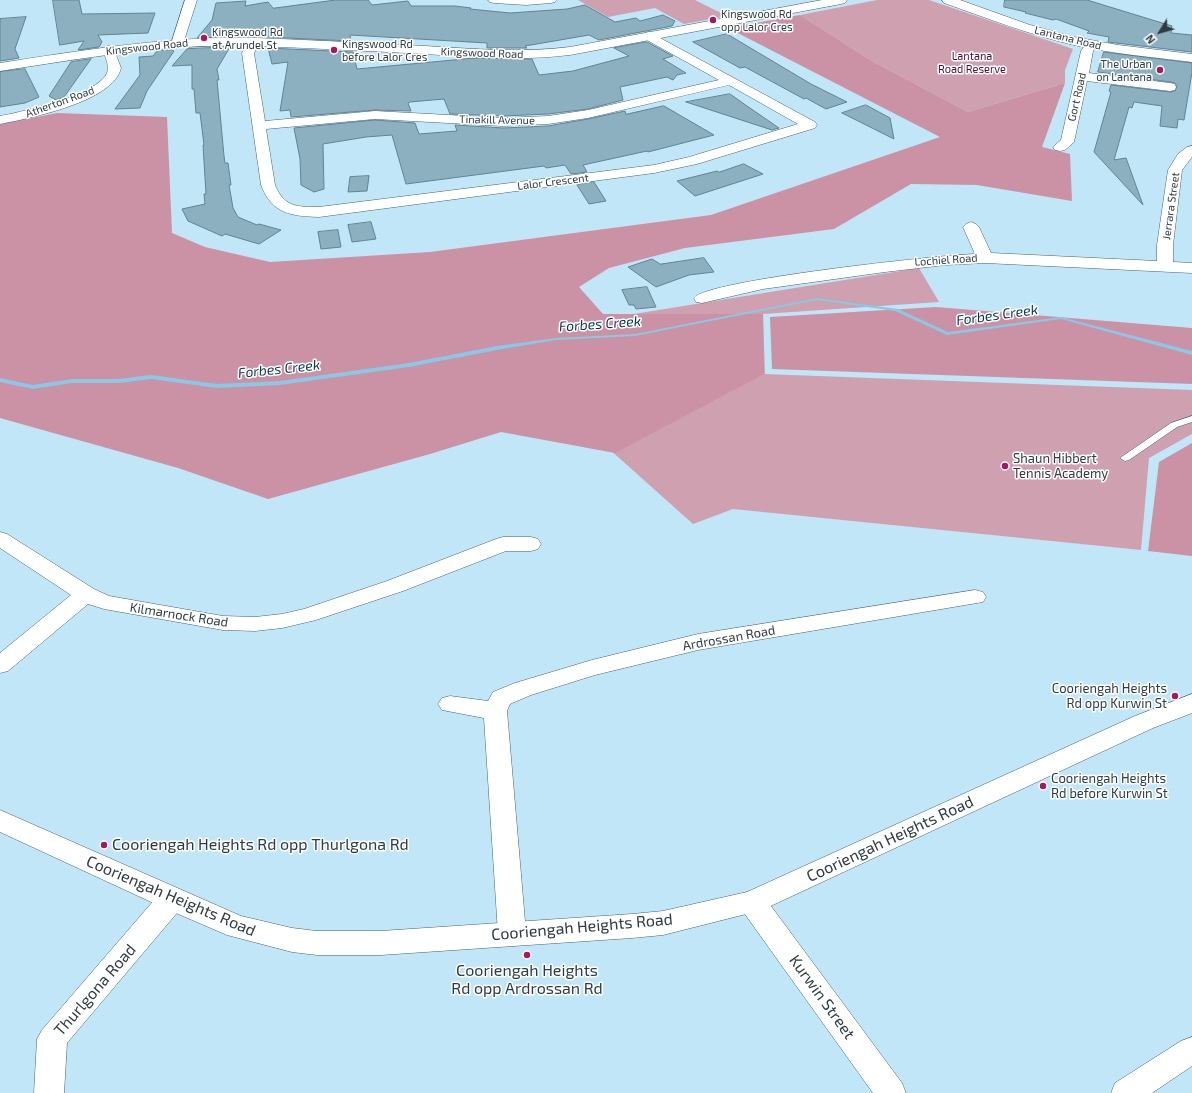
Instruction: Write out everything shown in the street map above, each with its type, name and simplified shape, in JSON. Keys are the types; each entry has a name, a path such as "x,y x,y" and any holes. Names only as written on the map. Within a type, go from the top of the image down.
{"street":[{"path":"176,44 191,0"},
{"path":"494,0 526,2 551,0"},
{"name":"Kingswood Road","path":"0,67 109,50 176,44 254,42 516,55 570,51 841,0"},
{"name":"Lantana Road","path":"948,0 1038,31 1091,45 1192,58"},
{"name":"Lalor Crescent","path":"254,42 248,53 268,185 275,201 298,212 319,212 654,169 692,161 810,125 649,36"},
{"name":"Gort Road","path":"1060,147 1068,138 1087,51 1091,45"},
{"name":"Atherton Road","path":"0,120 35,113 92,92 103,86 109,81 115,68 109,50"},
{"path":"1081,76 1170,87"},
{"name":"Tinakill Avenue","path":"260,126 375,115 480,121 541,120 588,114 730,81"},
{"name":"Jerrara Street","path":"1165,266 1165,245 1175,170 1182,157 1191,150"},
{"path":"971,226 984,258"},
{"name":"Lochiel Road","path":"702,298 740,288 914,262 952,259 984,258 1192,268"},
{"name":"Kilmarnock Road","path":"0,539 86,594 104,602 223,623 255,624 308,616 388,588 503,544 531,544"},
{"path":"0,665 86,594"},
{"name":"Ardrossan Road","path":"495,711 501,698 523,689 592,668 690,644 975,597"},
{"name":"Cooriengah Heights Road","path":"0,820 172,899 237,927 265,935 317,943 380,943 512,933 595,929 662,923 752,902 1144,722 1192,703"},
{"path":"450,704 495,711 512,933"},
{"name":"Thurlgona Road","path":"49,1093 52,1038 172,899"},
{"name":"Kurwin Street","path":"752,902 891,1093"},
{"path":"1126,1093 1192,1050"}],"lane":[{"path":"1125,458 1174,425 1192,419"}],"green space":[{"path":"578,0 695,0 727,16 684,24 655,8 608,17"},
{"name":"Lantana Road Reserve","path":"877,0 929,0 1073,49 1065,70 1065,83 968,112 872,61 800,15"},
{"path":"919,268 939,302 763,314 765,374 1192,390 1192,434 1149,458 1141,550 733,509 693,524 485,338"}],"shaded area":[{"path":"800,15 872,61 968,112 1065,83 1042,147 1070,154 1072,201 977,185 911,184 834,229 685,248 609,268 579,287 603,314 763,314 764,374 615,453 501,432 430,454 268,499 178,468 0,418 0,124 57,113 167,117 172,233 205,247 270,262 430,252 711,215 940,137 728,28"},
{"path":"936,307 1192,328 1192,384 772,369 770,317"},
{"path":"1192,443 1192,556 1148,551 1159,462"}],"building":[{"path":"53,0 79,0 82,14 155,13 148,33 98,35 102,42 99,47 78,50 84,41 60,45"},
{"path":"336,0 368,0 372,5 408,1 411,6 455,6 510,13 567,9 585,5 615,22 636,18 640,21 663,15 675,21 672,26 599,40 589,35 525,46 527,48 487,48 487,43 350,35 351,41 266,37 264,31 238,32 236,36 197,38 212,20 216,3 246,1 245,6 268,2 273,8"},
{"path":"1005,0 1087,0 1172,26 1171,33 1192,35 1192,52 1108,42 1109,37 1087,33 1089,31 1056,19 1053,20 1004,7"},
{"path":"26,17 15,49 19,58 0,61 0,19"},
{"path":"727,34 811,84 847,102 826,109 806,98 804,99 745,67 740,68 693,42"},
{"path":"647,42 673,56 663,59 686,73 677,75 673,80 667,77 620,87 623,100 588,109 548,114 503,116 450,114 444,99 410,102 408,103 411,111 375,110 291,117 290,110 280,111 288,62 272,64 268,48 353,52 357,69 475,58 532,59 539,75 573,71 629,56 614,48"},
{"path":"230,47 217,69 219,80 217,80 224,156 225,163 228,163 231,185 229,185 233,208 238,217 257,225 259,224 281,230 259,244 225,234 222,236 188,221 182,209 205,204 204,145 200,113 196,113 194,89 192,89 192,65 172,66 187,49"},
{"path":"157,51 174,51 147,91 140,108 115,109 140,75 139,57 153,56"},
{"path":"1104,52 1192,63 1192,72 1184,120 1178,119 1177,128 1160,126 1162,106 1134,102 1132,108 1129,107 1114,160 1126,158 1143,205 1094,152 1111,92 1109,91 1111,85 1170,92 1175,91 1177,87 1175,83 1170,82 1098,72"},
{"path":"91,59 64,97 56,100 49,96 71,62"},
{"path":"25,69 39,97 25,103 0,107 0,72"},
{"path":"730,94 779,128 772,130 686,102"},
{"path":"866,105 890,118 894,139 842,113"},
{"path":"664,106 714,135 648,152 583,165 587,172 571,174 565,165 546,168 544,166 406,184 392,135 366,137 323,144 324,189 314,192 301,185 300,159 294,128 375,120 415,123 419,134 457,131 455,125 503,128 548,126 625,111 626,114"},
{"path":"744,164 763,174 695,196 677,181 717,171 719,172"},
{"path":"369,176 367,191 348,192 350,177"},
{"path":"594,182 606,201 589,204 577,185"},
{"path":"371,222 376,239 352,242 348,225"},
{"path":"338,230 341,247 321,249 318,232"},
{"path":"704,258 714,272 689,275 656,287 628,267 652,259 660,264"},
{"path":"647,287 656,307 636,309 634,305 629,305 622,290"}],"waterway":[{"name":"Forbes Creek","path":"0,380 33,387 72,381 119,381 151,377 217,386 280,383 409,365 497,348 556,339 635,335 817,299 896,310 947,334 1061,318 1192,353"}],"place":[{"name":"Kingswood Rd opp Lalor Cres","path":"713,20"},
{"name":"Kingswood Rd at Arundel St","path":"204,38"},
{"name":"Kingswood Rd before Lalor Cres","path":"334,50"},
{"name":"The Urban on Lantana","path":"1160,70"},
{"name":"Shaun Hibbert Tennis Academy","path":"1005,466"},
{"name":"Cooriengah Heights Rd opp Kurwin St","path":"1175,696"},
{"name":"Cooriengah Heights Rd before Kurwin St","path":"1043,786"},
{"name":"Cooriengah Heights Rd opp Thurlgona Rd","path":"104,845"},
{"name":"Cooriengah Heights Rd opp Ardrossan Rd","path":"527,955"}]}
